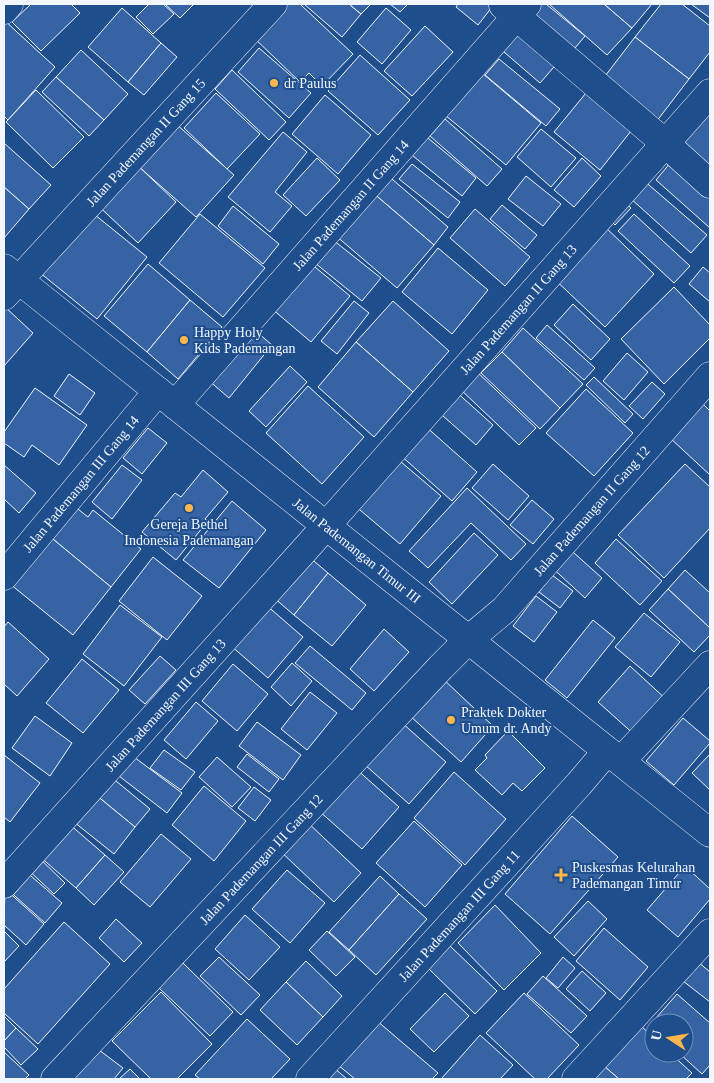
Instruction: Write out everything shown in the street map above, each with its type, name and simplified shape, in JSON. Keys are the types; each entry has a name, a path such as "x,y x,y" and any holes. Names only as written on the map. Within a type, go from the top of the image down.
{"street":[{"path":"4,10 9,4"},
{"name":"Jalan Pademangan II Gang 15","path":"8,281 273,4"},
{"path":"515,8 710,184"},
{"name":"Jalan Pademangan II Gang 14","path":"166,398 515,8"},
{"name":"Jalan Pademangan II Gang 13","path":"326,525 710,93"},
{"name":"Jalan Pademangan Timur III","path":"8,281 166,398 710,832"},
{"name":"Jalan Pademangan II Gang 12","path":"468,640 504,610 710,376"},
{"name":"Jalan Pademangan III Gang 14","path":"4,576 166,398"},
{"name":"Jalan Pademangan III Gang 13","path":"4,884 326,525"},
{"name":"Jalan Pademangan III Gang 12","path":"55,1079 468,640"},
{"name":"Jalan Pademangan III Gang 11","path":"310,1079 566,798 614,756 710,665"},
{"path":"576,1079 710,933"}],"building":[{"path":"31,4 71,4 80,13 41,51 12,22"},
{"path":"149,4 163,4 174,14 153,34 136,17"},
{"path":"165,4 194,4 180,18"},
{"path":"283,4 300,4 353,54 322,86 309,73 300,82 252,36"},
{"path":"304,4 349,4 361,14 342,37"},
{"path":"349,4 371,4 361,14"},
{"path":"390,4 408,4 400,12"},
{"path":"458,4 487,4 492,7 478,25 456,7"},
{"path":"533,4 546,4 585,36 570,54 524,15"},
{"path":"549,4 604,4 632,28 607,55"},
{"path":"604,4 652,4 632,28"},
{"path":"661,4 682,4 710,26 710,52 689,79 635,37"},
{"path":"691,4 710,4 710,18"},
{"path":"122,8 161,43 128,82 88,47"},
{"path":"386,8 411,30 382,64 357,42"},
{"path":"4,20 55,67 8,120 4,116"},
{"path":"517,23 560,60 540,83 497,46"},
{"path":"425,26 453,52 412,96 384,71"},
{"path":"635,37 689,79 653,126 599,84"},
{"path":"161,43 177,57 144,95 128,82"},
{"name":"dr Paulus","path":"259,48 311,93 289,118 238,72"},
{"path":"81,50 128,94 104,120 56,77"},
{"path":"360,55 410,100 378,135 328,91"},
{"path":"499,59 560,109 546,126 485,75"},
{"path":"476,68 541,123 506,165 440,111"},
{"path":"232,70 286,122 269,140 215,89"},
{"path":"56,77 104,120 89,136 42,92"},
{"path":"36,90 84,137 53,168 6,122"},
{"path":"216,93 260,134 227,169 184,128"},
{"path":"586,93 631,131 600,170 554,132"},
{"path":"325,95 371,135 338,174 292,134"},
{"path":"710,103 710,167 678,142"},
{"path":"445,119 502,169 487,186 430,136"},
{"path":"175,123 234,175 196,217 138,166"},
{"path":"541,129 576,158 551,187 517,157"},
{"path":"283,132 307,152 275,192 292,206 270,232 228,197"},
{"path":"422,133 476,178 462,196 407,151"},
{"path":"4,143 51,185 29,209 4,187"},
{"path":"317,158 340,180 306,216 283,195"},
{"path":"582,158 601,176 574,207 554,190"},
{"path":"131,159 176,202 138,243 92,200"},
{"path":"671,162 710,197 710,228 656,180"},
{"path":"412,164 460,202 448,218 399,179"},
{"path":"386,174 448,227 434,245 372,192"},
{"path":"526,176 561,204 543,226 508,199"},
{"path":"642,179 707,235 691,253 629,197"},
{"path":"4,187 29,209 4,238"},
{"path":"372,192 434,245 397,288 335,235"},
{"path":"620,198 631,208 615,225 605,215"},
{"path":"502,205 537,235 525,249 490,219"},
{"path":"233,206 279,244 263,264 218,226"},
{"path":"475,209 530,257 505,286 450,238"},
{"path":"89,210 147,257 97,319 39,272"},
{"path":"200,214 265,268 223,317 159,263"},
{"path":"634,214 690,266 674,283 618,231"},
{"path":"600,222 654,274 605,327 550,275"},
{"path":"333,240 381,278 362,301 315,263"},
{"path":"438,248 488,290 452,334 402,292"},
{"path":"309,262 350,296 311,342 271,308"},
{"path":"148,264 190,300 147,352 104,316"},
{"path":"703,267 710,273 710,302 689,284"},
{"path":"674,287 710,325 710,338 664,384 621,339"},
{"name":"Happy Holy Kids Pademangan","path":"190,300 222,327 178,379 147,352"},
{"path":"354,301 369,313 337,354 321,341"},
{"path":"393,301 449,351 413,392 356,342"},
{"path":"573,304 610,339 591,360 554,325"},
{"path":"4,306 33,333 4,366"},
{"path":"547,325 595,368 584,380 536,338"},
{"path":"251,327 272,345 229,398 207,379"},
{"path":"523,328 583,384 560,408 502,352"},
{"path":"356,342 413,392 374,437 318,387"},
{"path":"502,352 560,408 540,429 481,373"},
{"path":"627,353 648,372 624,400 603,381"},
{"path":"290,366 307,382 266,427 249,411"},
{"path":"475,370 536,428 519,445 458,387"},
{"path":"69,374 95,393 80,415 54,396"},
{"path":"594,377 633,414 625,423 586,385"},
{"path":"652,382 665,394 643,419 629,406"},
{"path":"308,386 364,437 322,484 266,433"},
{"path":"35,388 87,425 59,465 32,445 24,457 4,443 4,432"},
{"path":"453,389 493,425 476,445 435,409"},
{"path":"586,389 633,433 594,476 546,433"},
{"path":"701,402 710,411 710,475 669,437"},
{"path":"424,425 477,472 452,501 399,454"},
{"path":"148,428 167,443 142,474 123,458"},
{"path":"394,456 441,496 400,544 353,504"},
{"path":"493,464 529,496 508,520 472,488"},
{"path":"685,464 710,487 710,528 664,578 618,535"},
{"path":"4,465 36,493 19,513 4,499"},
{"path":"122,465 142,480 112,519 92,502"},
{"name":"Gereja Bethel Indonesia Pademangan","path":"203,470 228,492 205,519 208,521 176,560 142,532 175,493 181,497"},
{"path":"467,488 526,544 511,560 471,523 428,568 409,551"},
{"path":"532,500 554,519 533,544 510,525"},
{"path":"232,501 266,530 219,588 183,560"},
{"path":"73,505 88,517 93,510 141,549 111,587 48,535"},
{"path":"474,533 498,555 452,604 429,582"},
{"path":"48,535 111,587 73,635 10,584"},
{"path":"616,539 662,581 640,605 595,563"},
{"path":"564,544 602,578 585,598 548,564"},
{"path":"308,556 328,573 294,615 273,597"},
{"path":"153,557 202,596 167,640 119,601"},
{"path":"685,570 710,593 710,628 668,589"},
{"path":"328,573 366,605 332,646 294,615"},
{"path":"552,575 573,591 560,608 539,592"},
{"path":"668,589 710,628 710,635 694,652 649,610"},
{"path":"536,596 557,612 534,642 513,626"},
{"path":"265,604 303,637 268,678 230,645"},
{"path":"120,605 162,637 124,686 83,654"},
{"path":"644,613 680,642 651,677 615,647"},
{"path":"593,620 615,638 567,698 545,680"},
{"path":"8,622 49,659 17,696 4,684 4,627"},
{"path":"384,629 409,652 374,691 350,669"},
{"path":"310,646 366,693 352,710 295,663"},
{"path":"160,656 176,670 145,704 129,690"},
{"path":"82,659 119,690 83,733 46,703"},
{"path":"292,663 312,681 291,706 271,687"},
{"path":"233,664 268,694 237,731 202,701"},
{"path":"630,666 668,701 637,737 598,702"},
{"name":"Praktek Dokter Umum dr. Andy","path":"442,678 493,726 461,762 409,715"},
{"path":"310,692 337,713 307,750 281,729"},
{"path":"196,702 218,721 186,759 164,740"},
{"path":"35,716 72,743 50,776 12,748"},
{"path":"683,718 710,743 674,785 646,761"},
{"path":"257,722 301,755 283,780 239,746"},
{"path":"401,722 446,762 409,804 364,764"},
{"path":"508,731 545,768 522,791 513,783 502,795 475,770 487,758 485,755"},
{"path":"164,750 195,772 181,790 150,768"},
{"path":"247,754 279,779 269,792 237,767"},
{"path":"710,754 710,790 692,773"},
{"path":"4,755 40,783 10,822 4,817"},
{"path":"134,757 182,793 167,813 119,776"},
{"path":"217,757 251,787 232,807 199,777"},
{"path":"355,768 399,807 362,849 318,810"},
{"path":"454,772 506,819 465,865 414,818"},
{"path":"110,776 150,809 135,827 96,795"},
{"path":"204,786 246,821 214,861 172,825"},
{"path":"254,787 271,800 255,821 238,808"},
{"path":"96,795 135,827 114,854 74,822"},
{"name":"Puskesmas Kelurahan Pademangan Timur","path":"572,816 618,857 550,934 505,894"},
{"path":"305,820 361,873 334,902 278,849"},
{"path":"414,821 462,865 425,907 376,863"},
{"path":"68,823 105,855 76,888 39,856"},
{"path":"161,834 191,859 150,907 120,882"},
{"path":"36,855 65,883 54,894 25,867"},
{"path":"105,855 124,872 94,905 76,888"},
{"path":"685,866 710,889 710,899 678,937 647,910"},
{"path":"23,869 62,903 45,923 6,888"},
{"path":"287,870 325,903 290,943 252,909"},
{"path":"380,876 399,894 349,950 329,932"},
{"path":"5,889 44,924 26,945 4,925"},
{"path":"399,894 427,919 376,975 349,950"},
{"path":"588,901 607,919 574,956 554,937"},
{"path":"495,905 541,953 504,990 458,943"},
{"path":"245,915 280,947 249,980 215,949"},
{"path":"116,919 142,943 124,962 99,938"},
{"path":"64,922 110,964 38,1044 4,1013 4,989"},
{"path":"604,928 648,967 620,1000 576,961"},
{"path":"4,931 19,946 4,962"},
{"path":"327,931 355,957 336,976 309,950"},
{"path":"449,945 497,991 475,1014 428,968"},
{"path":"219,957 260,995 241,1015 200,976"},
{"path":"563,957 575,968 558,988 546,978"},
{"path":"306,961 342,996 323,1017 286,982"},
{"path":"698,962 710,972 710,1002 683,981"},
{"path":"183,963 233,1012 210,1036 159,988"},
{"path":"582,971 606,993 590,1011 566,989"},
{"path":"543,976 587,1016 571,1033 527,994"},
{"path":"286,982 323,1017 297,1045 260,1010"},
{"path":"161,992 212,1044 177,1079 151,1079 112,1041"},
{"path":"445,993 469,1016 434,1052 410,1029"},
{"path":"524,993 579,1045 547,1079 535,1079 486,1033"},
{"path":"677,994 710,1023 710,1065 702,1074 690,1063 694,1063 694,1013 660,1013"},
{"path":"4,1016 16,1028 4,1041"},
{"path":"247,1019 290,1059 271,1079 200,1079 195,1075"},
{"path":"376,1020 438,1073 432,1079 355,1079 338,1065"},
{"path":"641,1026 644,1029 644,1063 681,1063 692,1073 686,1079 619,1079 604,1066"},
{"path":"16,1028 38,1049 21,1065 4,1047 4,1041"},
{"path":"480,1035 513,1065 500,1079 443,1079 442,1078"},
{"path":"91,1044 123,1068 114,1079 64,1079"},
{"path":"4,1052 29,1075 25,1079 4,1079"},
{"path":"604,1066 619,1079 593,1079"},
{"path":"334,1068 347,1079 324,1079"},
{"path":"130,1069 140,1079 119,1079"}],"place":[{"name":"dr Paulus","path":"274,83"},
{"name":"Happy Holy Kids Pademangan","path":"184,340"},
{"name":"Gereja Bethel Indonesia Pademangan","path":"189,508"},
{"name":"Praktek Dokter Umum dr. Andy","path":"451,720"},
{"name":"Puskesmas Kelurahan Pademangan Timur","path":"561,875"}]}
